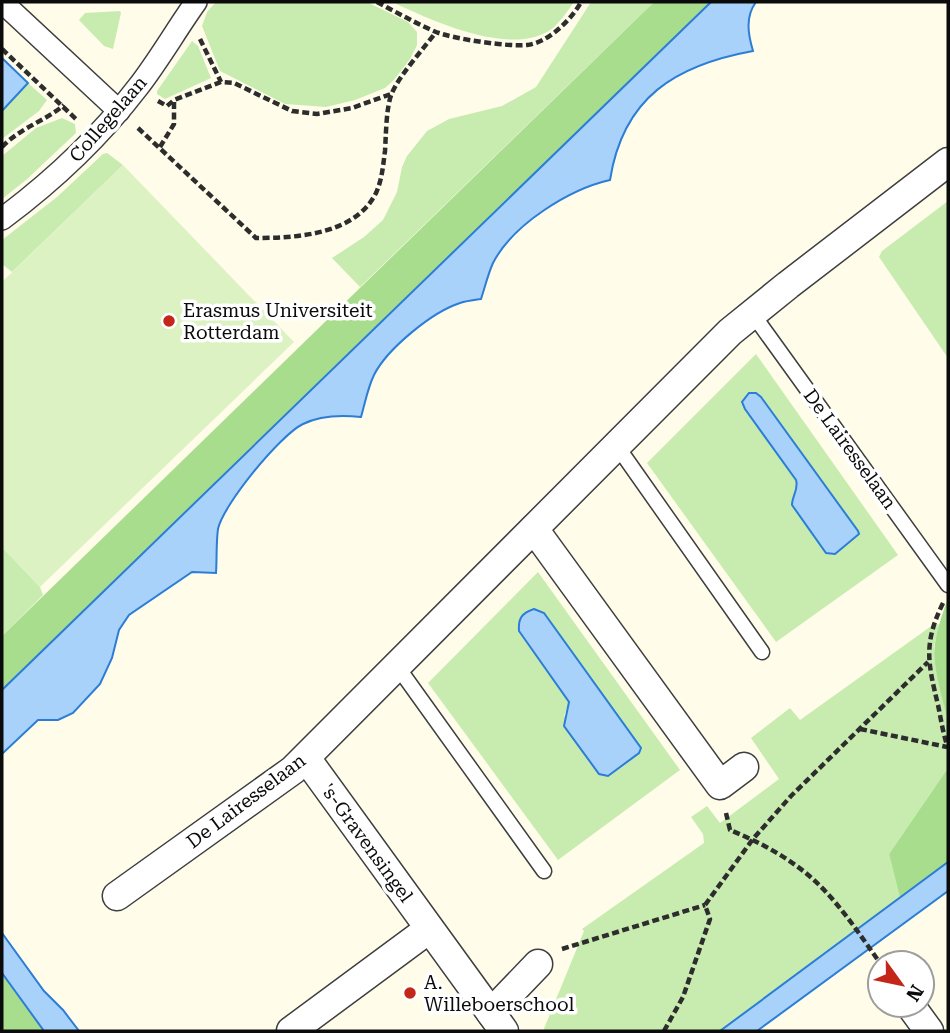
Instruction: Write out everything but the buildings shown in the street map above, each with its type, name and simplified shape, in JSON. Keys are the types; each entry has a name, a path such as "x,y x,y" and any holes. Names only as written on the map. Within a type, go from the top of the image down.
{"street":[{"path":"2,2 119,111"},
{"name":"Collegelaan","path":"2,219 48,183 96,137 140,85 192,8"},
{"name":"De Lairesselaan","path":"117,896 293,770 730,331 948,162"},
{"path":"534,529 720,785 744,766"},
{"name":"'s-Gravensingel","path":"306,758 497,1022 538,964"},
{"path":"291,1031 429,929"}],"lane":[{"name":"De Lairesselaan","path":"752,313 948,585"},
{"path":"617,446 762,652"},
{"path":"397,666 544,871"}],"path":[{"path":"377,2 436,32 459,38 529,45 568,22 581,2"},
{"path":"192,8 221,82"},
{"path":"119,111 256,238 295,237 333,228 350,220 375,195 381,179 391,94 436,32"},
{"path":"2,49 96,137"},
{"path":"2,147 22,130 63,106 86,81"},
{"path":"160,147 174,124 174,100 221,82 246,88 292,111 317,114 352,108 391,94"},
{"path":"860,729 948,747 928,662 935,619 948,593"},
{"path":"538,964 567,946 595,940 705,905 753,839 791,796 928,662"},
{"path":"720,785 730,830 753,839 808,875 848,918 870,949"},
{"path":"664,1031 683,997 710,919 705,905"}],"green space":[{"path":"216,2 367,2 408,22 417,32 417,45 410,59 385,88 355,100 326,107 285,104 220,71 202,26 207,12"},
{"path":"392,2 574,2 553,28 536,37 516,40 472,33"},
{"path":"591,2 654,2 360,287 332,258 364,237 383,220 397,192 407,156 427,131 449,119 502,106 536,87"},
{"path":"654,2 711,2 2,690 2,636"},
{"path":"120,11 113,49 104,46 79,20 85,13"},
{"path":"192,41 198,46 211,78 165,99 157,94 157,91"},
{"path":"28,83 47,100 39,111 2,139 2,111"},
{"path":"62,118 75,124 76,133 2,199 2,156 36,128"},
{"path":"107,153 123,165 12,272 2,264 2,240"},
{"path":"123,165 294,342 40,587 2,547 2,282"},
{"path":"948,201 948,358 879,257 882,251"},
{"path":"756,354 898,555 776,642 647,463","holes":["756,393 858,531 792,499 796,480"]},
{"path":"2,547 40,587 43,595 2,636"},
{"path":"538,572 680,770 558,860 428,683","holes":["544,613 641,747 639,753 564,716 569,702"]},
{"path":"948,601 948,721 934,653"},
{"path":"939,624 934,647 948,721 948,768 889,854 900,898 720,1031 543,1031 584,931 582,929 704,843 703,834 691,817 707,806 720,823 779,779 751,738 790,708 800,720 930,627"},
{"path":"948,768 948,862 900,898 889,854"},
{"path":"2,973 40,1025 44,1031 2,1031"}],"water":[{"path":"711,2 756,2 748,26 753,51 700,65 657,90 641,106 627,127 617,151 610,180 578,191 528,222 502,249 493,263 481,299 462,302 437,314 400,343 374,375 361,417 317,419 303,424 281,442 241,488 222,518 217,534 216,573 192,572 129,615 119,630 112,658 100,684 73,713 58,720 38,720 2,754 2,690"},
{"path":"2,58 28,83 2,111"},
{"path":"749,393 756,393 761,397 858,531 859,534 835,554 826,553 792,505 796,480 745,409 742,402"},
{"path":"534,609 544,613 641,748 639,753 608,776 599,774 564,726 569,702 519,631 522,617"},
{"path":"948,862 948,891 757,1031 720,1031"},
{"path":"2,933 44,991 79,1031 44,1031 2,973"}],"place":[{"name":"Erasmus Universiteit Rotterdam","path":"169,321"},
{"name":"A. Willeboerschool","path":"410,993"}]}
